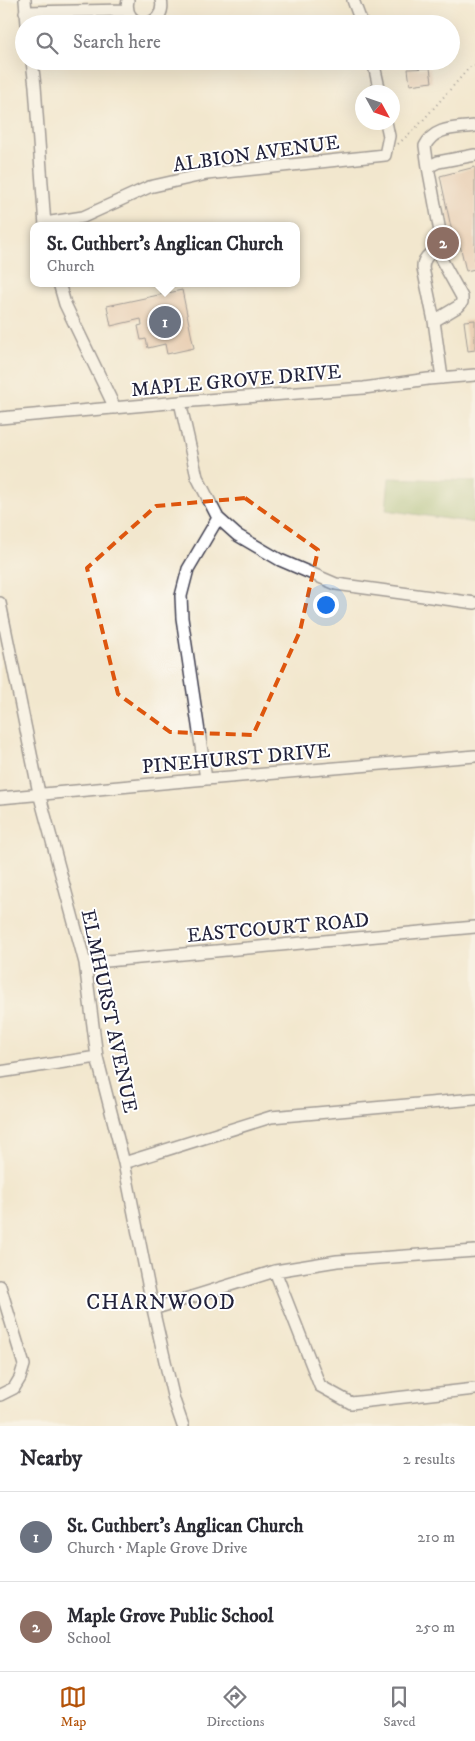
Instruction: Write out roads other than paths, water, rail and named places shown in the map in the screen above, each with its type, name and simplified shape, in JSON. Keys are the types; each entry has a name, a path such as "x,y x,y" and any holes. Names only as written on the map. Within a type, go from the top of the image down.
{"street":[{"path":"159,15 161,13 161,0"},
{"path":"353,0 359,15"},
{"path":"25,6 128,5"},
{"path":"33,70 45,222"},
{"path":"375,70 378,85"},
{"path":"442,378 434,321 423,268 423,261 436,250 441,238 426,146 433,135 439,131 475,126"},
{"name":"ALBION AVENUE","path":"56,222 83,217 149,187 207,174 385,155 389,136 388,130"},
{"path":"428,166 438,162 475,155"},
{"path":"434,321 459,306 462,302 462,297 436,250"},
{"path":"61,287 65,304 115,408"},
{"name":"MAPLE GROVE DRIVE","path":"0,418 364,388 475,375"},
{"path":"180,402 197,477 218,518 237,535 280,560 336,584 475,603"},
{"path":"206,779 182,618 181,596 188,569 218,518"},
{"name":"ELMHURST AVENUE","path":"0,603 39,793 85,963 97,1057 124,1163 153,1309 174,1400 183,1426"},
{"name":"PINEHURST DRIVE","path":"0,798 39,793 475,756"},
{"name":"EASTCOURT ROAD","path":"85,963 475,927"},
{"path":"0,1072 97,1057"},
{"path":"124,1163 271,1117 475,1099"},
{"path":"153,1309 275,1271 338,1261 475,1251"},
{"path":"275,1271 320,1386 351,1403 475,1389"},
{"path":"0,1286 24,1365 20,1378 14,1388 0,1395"}],"place":[{"name":"Maple Grove Public School","path":"443,243"},
{"name":"St. Cuthbert's Anglican Church","path":"165,322"}],"district":[{"name":"CHARNWOOD","path":"161,1302"}]}
